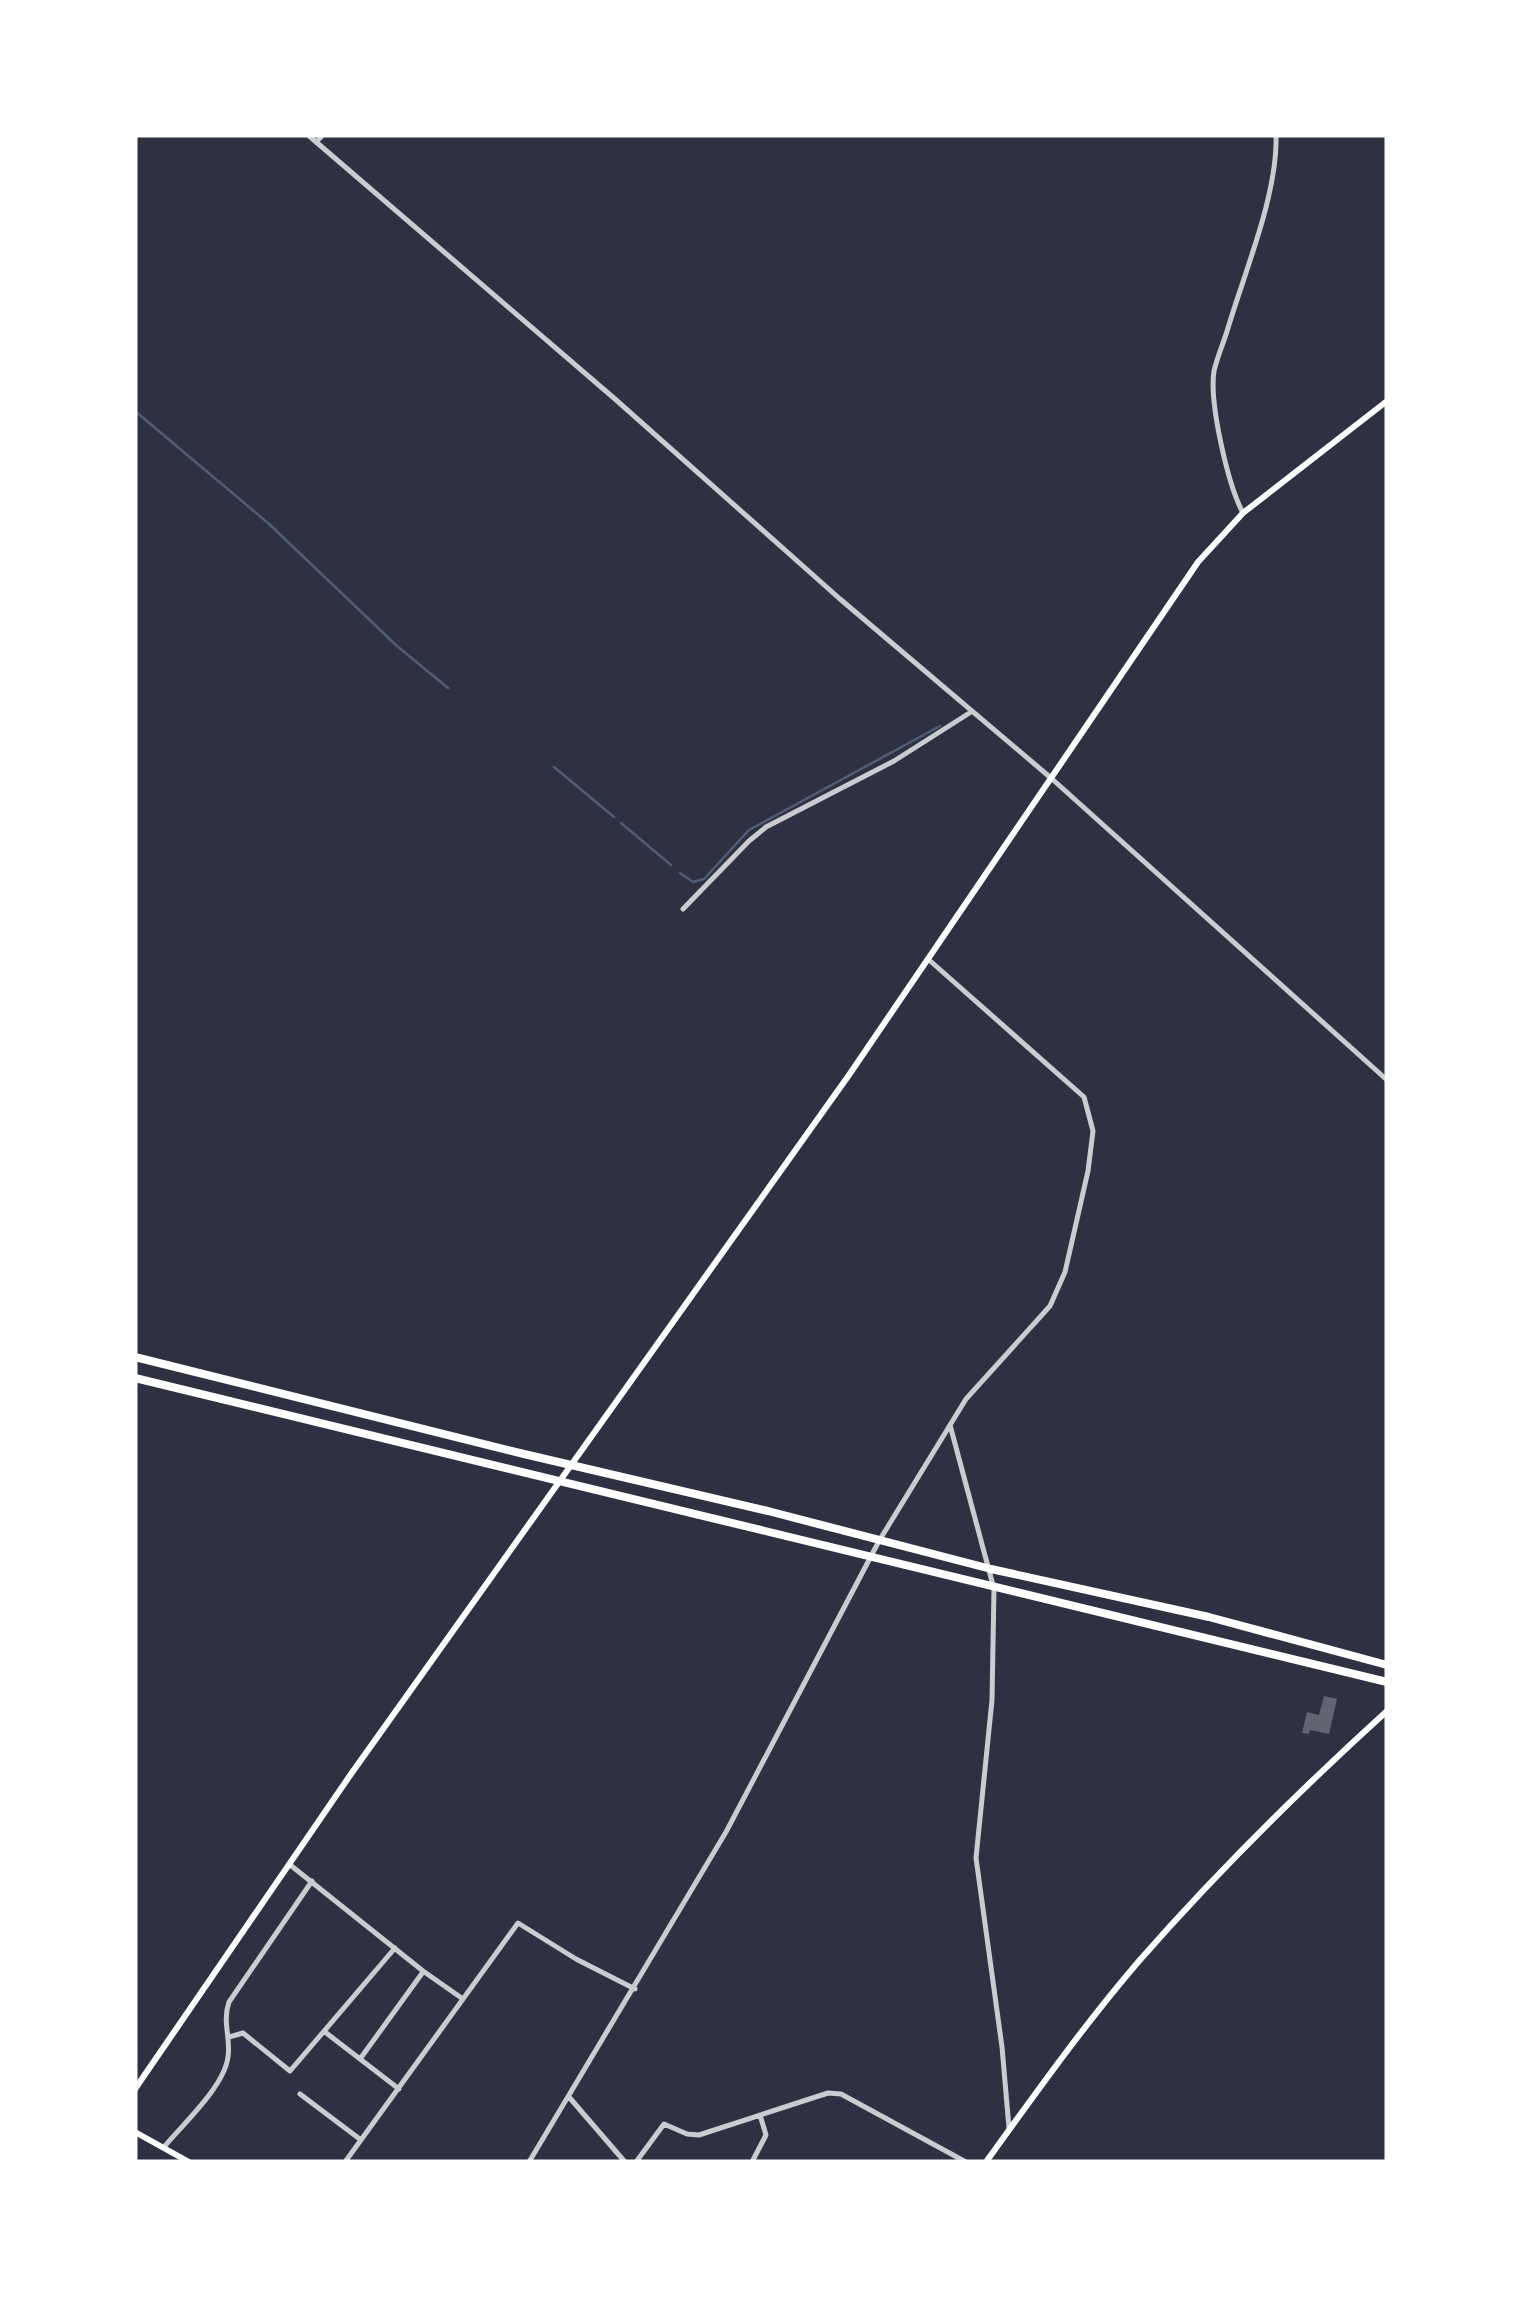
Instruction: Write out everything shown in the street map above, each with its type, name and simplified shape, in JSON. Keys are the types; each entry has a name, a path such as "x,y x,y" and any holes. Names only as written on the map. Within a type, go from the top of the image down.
{"highway":[{"path":"135,1357 991,1569 1209,1617 1387,1665"},
{"path":"135,1378 1387,1682"}],"main road":[{"path":"135,2089 288,1864 827,1108 1198,562 1243,513 1387,401"},
{"path":"986,2162 1090,2020 1182,1912 1264,1826 1387,1711"},
{"path":"135,2132 189,2162"}],"street":[{"path":"308,135 1050,778 1387,1080"},
{"path":"316,142 323,135"},
{"path":"1243,513 1234,495 1217,416 1214,371 1265,207 1274,170 1276,135"},
{"path":"684,909 749,840 766,828 894,761 971,712"},
{"path":"529,2162 751,1788 879,1541 966,1399 1057,1295 1088,1171 1093,1131 1084,1098 928,958"},
{"path":"950,1425 994,1589 992,1700 976,1858 1002,2047 1009,2130"},
{"path":"288,1864 464,1999"},
{"path":"164,2147 220,2079 229,2055 225,2024 229,2002 312,1881"},
{"path":"345,2162 518,1923 576,1959 635,1988"},
{"path":"229,2037 243,2033 290,2071 396,1948"},
{"path":"360,2059 424,1972"},
{"path":"325,2032 399,2089"},
{"path":"636,2162 664,2124 698,2135 828,2093 841,2094 966,2162"},
{"path":"300,2094 361,2140"},
{"path":"569,2097 625,2162"},
{"path":"752,2162 766,2135 760,2115"}],"building":[{"path":"1324,1696 1337,1699 1329,1734 1310,1730 1309,1734 1302,1733 1307,1712 1319,1715"}],"waterway":[{"path":"135,411 268,523 397,646 448,688"},
{"path":"680,873 693,882 704,879 749,830 940,726"},
{"path":"554,767 614,817"},
{"path":"621,823 671,865"}]}
